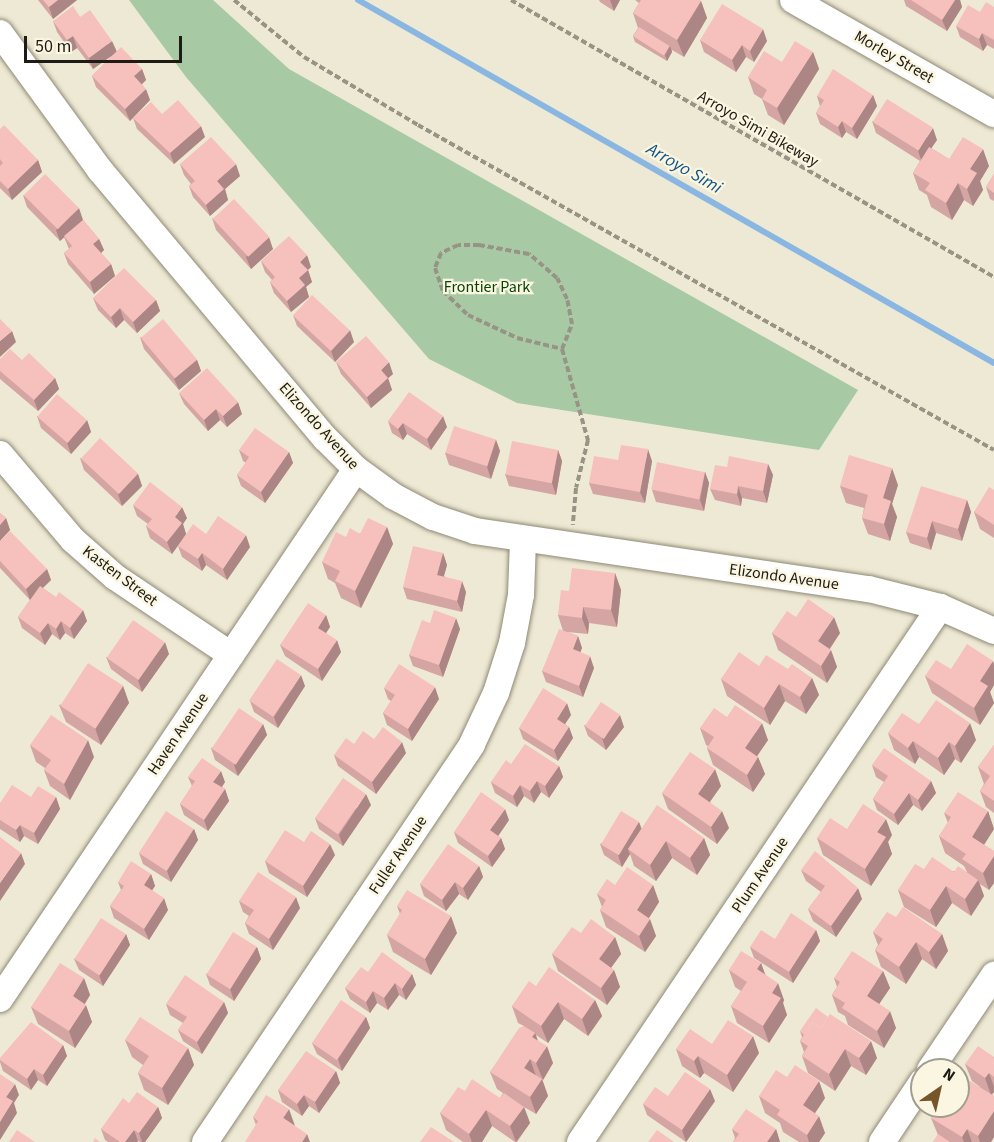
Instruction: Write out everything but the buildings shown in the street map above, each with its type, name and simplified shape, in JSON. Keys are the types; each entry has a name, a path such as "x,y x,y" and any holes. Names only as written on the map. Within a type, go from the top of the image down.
{"street":[{"name":"Morley Street","path":"793,0 994,114"},
{"name":"Elizondo Avenue","path":"0,33 100,170 325,438 356,470 393,496 433,517 475,531 523,540 869,589 940,607 994,631"},
{"name":"Kasten Street","path":"0,454 72,540 98,562 231,655"},
{"name":"Haven Avenue","path":"0,999 356,470"},
{"name":"Fuller Avenue","path":"206,1142 472,744 496,693 512,643 521,595 523,540"},
{"name":"Plum Avenue","path":"580,1142 940,607"},
{"path":"938,1058 994,975"},
{"path":"882,1142 910,1100"}],"path":[{"path":"234,0 304,57 409,119 994,450"},
{"name":"Arroyo Simi Bikeway","path":"511,0 994,277"},
{"path":"562,349 517,338 468,315 443,291 435,268 441,253 458,245 479,245 529,254 557,279 567,299 572,324 562,349 588,440 576,488 571,547"}],"green space":[{"name":"Frontier Park","path":"129,0 213,0 289,69 858,390 819,450 517,403 429,359 186,77"}],"waterway":[{"name":"Arroyo Simi","path":"358,0 994,363"}]}
